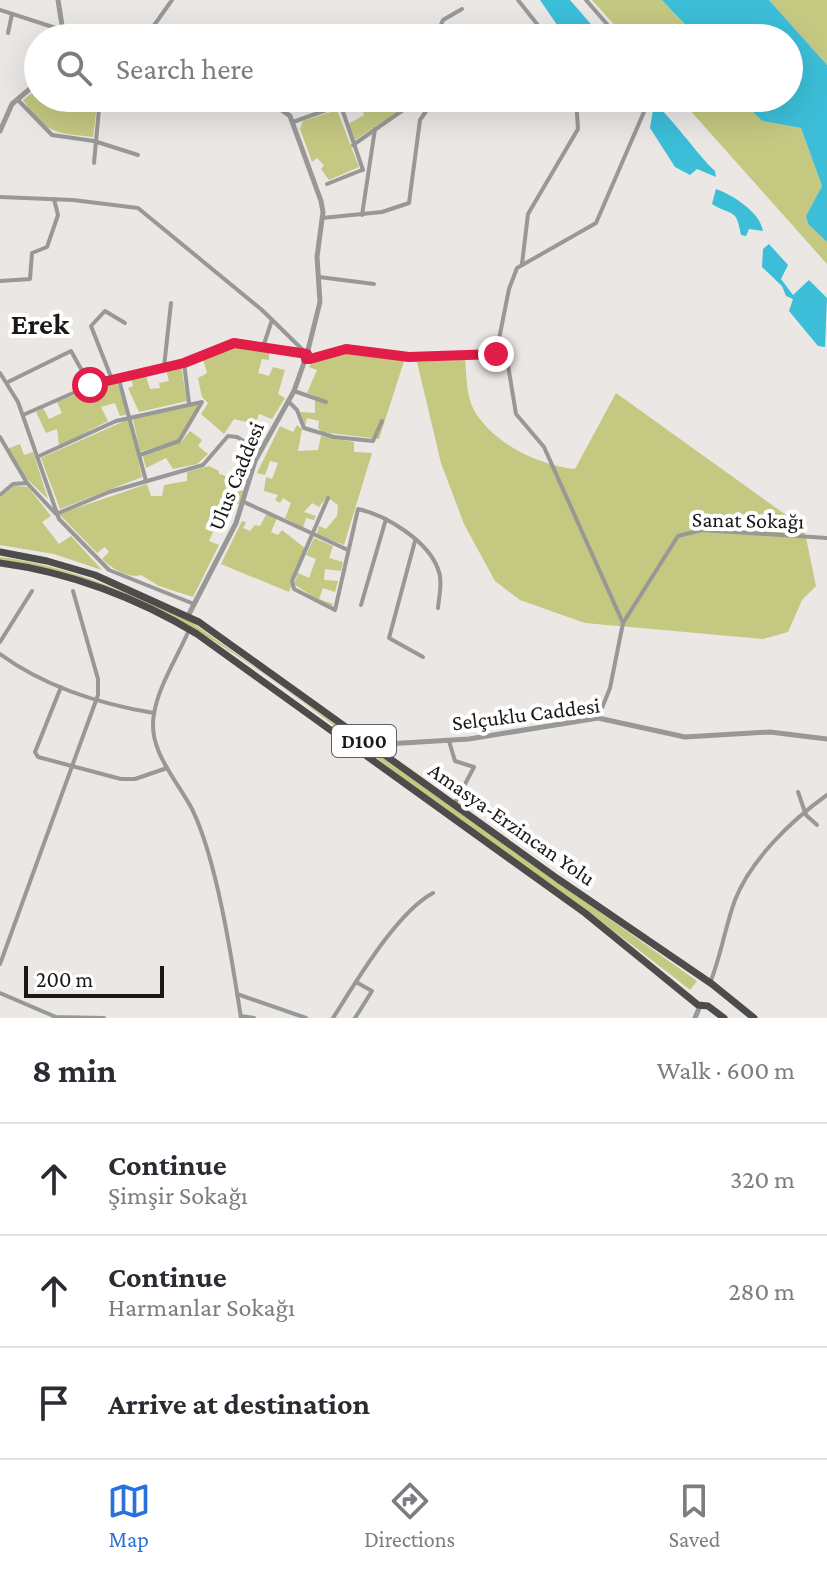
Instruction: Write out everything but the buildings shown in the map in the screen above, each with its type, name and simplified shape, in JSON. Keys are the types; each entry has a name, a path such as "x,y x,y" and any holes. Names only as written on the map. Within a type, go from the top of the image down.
{"highway":[{"name":"Amasya-Erzincan Yolu","path":"0,552 84,571 188,616 454,805 699,987"},
{"name":"Amasya-Erzincan Yolu","path":"0,563 94,585 189,630 544,882 699,987"},
{"path":"724,1018 704,1006 699,987 717,991 754,1018"},
{"path":"704,1006 715,1000 717,991"}],"street":[{"path":"58,0 62,24"},
{"path":"155,24 172,0"},
{"path":"518,0 537,24"},
{"path":"586,0 607,24"},
{"path":"441,24 462,9"},
{"path":"0,10 37,24"},
{"path":"8,33 12,14"},
{"path":"0,131 17,99 24,93"},
{"path":"17,99 24,107"},
{"path":"28,112 47,133 94,141 138,155"},
{"path":"94,163 98,112"},
{"path":"284,112 293,122 323,112"},
{"path":"343,112 353,145 366,169"},
{"path":"353,145 400,112"},
{"path":"322,218 362,215 409,203 419,124 425,112"},
{"path":"577,112 578,129 528,214 522,264 509,289 498,352 508,365 516,414 544,447 623,623"},
{"path":"522,264 564,244 596,223 644,112"},
{"name":"Ulus Caddesi","path":"188,616 244,502 259,450 294,391 319,310 317,249 322,218 321,201 293,122"},
{"path":"362,215 366,169 375,129"},
{"path":"327,184 366,169"},
{"path":"0,197 138,208 272,320 307,357"},
{"path":"0,281 20,282 31,278 32,253 47,247 57,219 54,199"},
{"path":"319,277 374,284"},
{"path":"164,367 171,303"},
{"path":"111,377 91,326 105,311 125,323"},
{"path":"262,350 272,320"},
{"path":"23,415 111,377 184,363 231,344 307,357 346,349 417,358 498,352"},
{"path":"8,383 71,351 90,385"},
{"path":"184,363 189,403"},
{"path":"0,373 23,415 56,514"},
{"path":"118,376 146,481"},
{"path":"294,391 326,402"},
{"path":"37,457 130,416 200,401 203,405 179,441 140,455"},
{"path":"288,401 296,408 304,428 322,434 373,441 382,421"},
{"path":"56,514 146,481 203,465 230,436 259,450"},
{"path":"0,437 27,483 109,570 194,604"},
{"path":"0,495 13,484 27,483"},
{"path":"328,498 317,518 314,535 292,585 333,611 358,509 386,519 415,541 438,567 438,608"},
{"path":"244,502 348,550"},
{"path":"361,605 386,519"},
{"name":"Sanat Sokağı","path":"598,718 610,688 623,623 678,536 687,532 783,533 827,538"},
{"path":"415,541 389,638 423,657"},
{"path":"0,642 32,591"},
{"path":"0,964 96,699 98,679 73,591"},
{"path":"189,630 154,713 159,754 192,809 204,840 241,1017 254,1018"},
{"path":"0,654 31,675 61,687 154,713"},
{"path":"61,687 35,752 38,757 135,779 167,768"},
{"name":"Selçuklu Caddesi","path":"370,745 449,741 598,718 685,737 770,732 827,739"},
{"path":"449,741 455,761 472,765 474,769 454,805"},
{"path":"798,792 805,810 817,825"},
{"path":"699,987 748,873 805,810 827,795"},
{"path":"333,1018 356,982 418,903 433,893"},
{"path":"355,1018 372,991 356,982"},
{"path":"0,993 56,1017 104,1018"},
{"path":"237,994 306,1018"},
{"path":"695,1018 704,1006"}],"green space":[{"path":"592,0 662,0 685,24 613,24"},
{"path":"769,0 827,0 827,65 803,38 803,24 790,24"},
{"path":"32,112 96,112 93,137 60,132 38,119"},
{"path":"338,112 359,167 329,180 321,169 324,165 317,158 312,162 300,129 303,121"},
{"path":"363,112 397,112 355,140 348,124 364,115"},
{"path":"691,112 753,112 762,121 801,128 822,186 806,216 808,224 827,242 827,264"},
{"path":"237,345 269,353 269,360 262,359 258,373 269,376 273,367 285,370 278,394 285,398 272,419 259,414 255,424 234,419 224,434 201,414 208,403 202,397 198,378 207,373 203,359"},
{"path":"347,351 404,361 379,439 322,432 318,428 319,421 307,418 305,426 300,412 315,413 315,396 307,393 317,370 309,367 312,362"},
{"path":"465,360 473,409 496,436 521,452 575,469 616,393 804,528 816,586 802,600 788,632 763,639 585,623 520,600 495,581 464,524 441,463 417,362"},
{"path":"181,365 187,401 139,412 128,388 133,386 130,375 145,373 150,389 160,388 159,383 169,381 166,369"},
{"path":"116,379 128,414 120,416 115,403 101,407 108,421 59,446 57,429 46,433 36,412 43,408 49,419 62,413 57,402"},
{"path":"196,404 199,409 178,440 140,452 133,419"},
{"path":"129,419 142,477 60,509 41,458"},
{"path":"297,425 302,429 298,451 318,450 321,436 354,442 354,452 372,453 344,545 317,534 319,526 326,529 337,516 338,505 327,497 319,507 312,503 304,512 316,516 314,520 306,518 303,528 285,518 291,503 283,498 280,503 275,500 278,495 264,491 266,477 272,479 278,463 270,461 265,475 257,473 280,426 293,432"},
{"path":"190,431 202,440 198,446 208,454 197,464 173,469 166,458 146,468 143,456 181,442"},
{"path":"20,444 24,455 33,452 48,499 27,479 7,449"},
{"path":"209,466 229,477 228,489 244,491 239,504 225,502 217,525 207,523 205,529 213,532 209,541 219,545 193,597 159,586 141,575 125,574 115,569 102,559 109,552 105,547 97,553 59,514 147,484 151,496 162,496 164,485 187,481 187,472"},
{"path":"14,486 28,487 51,516 42,522 59,544 71,536 102,570 54,554 0,545 0,498"},
{"path":"267,513 277,518 271,532 278,535 282,530 306,549 289,592 221,564 242,521 246,522 243,528 250,531 255,525 260,526"},
{"path":"314,538 333,546 329,558 343,562 341,571 325,569 324,580 338,581 335,592 323,588 319,599 333,604 331,609 294,584 298,573 309,578 316,559 306,555"},
{"path":"0,557 73,573 120,591 190,621 697,981 690,990 278,684 226,649 118,591 61,572 0,560"}],"water":[{"path":"540,0 570,0 591,24 556,24"},
{"path":"662,0 769,0 790,24 685,24"},
{"path":"803,38 827,65 827,242 808,224 806,216 822,186 801,128 762,121 753,112 803,112"},
{"path":"653,112 663,112 715,171 716,177 697,169 690,175 675,167 650,128"},
{"path":"716,189 751,211 763,231 749,229 746,236 741,235 735,216 712,204"},
{"path":"769,244 788,265 781,279 793,295 809,280 827,298 825,347 818,346 789,311 793,299 786,296 782,286 762,267 763,249"}],"district":[{"name":"Erek","path":"40,323"}],"route":[{"path":"90,385 105,379 184,363 234,343 256,349 307,354 306,359 321,358 346,349 409,357 496,354"}]}
